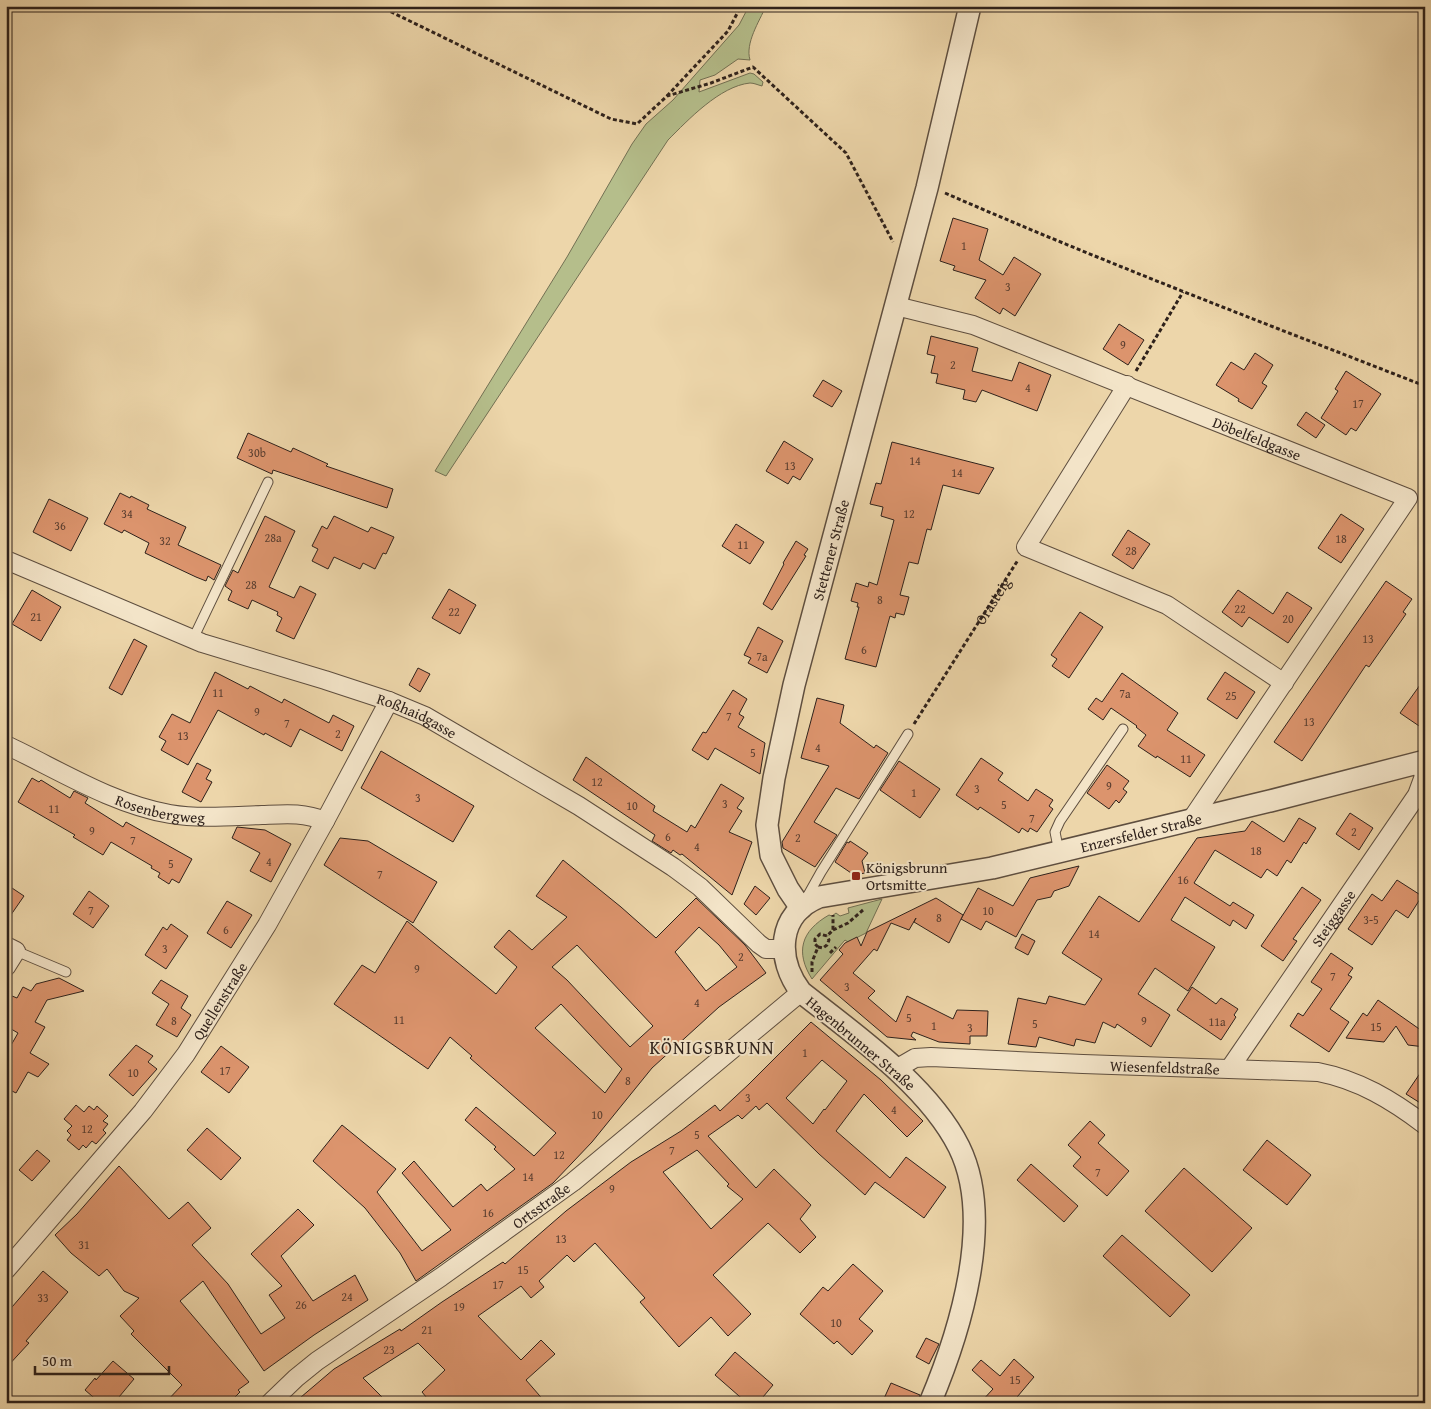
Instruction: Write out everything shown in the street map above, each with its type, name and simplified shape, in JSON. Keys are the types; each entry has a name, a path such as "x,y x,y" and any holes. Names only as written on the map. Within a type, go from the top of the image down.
{"street":[{"name":"Stettener Straße","path":"801,908 788,890 771,855 767,826 774,778 794,685 906,267 936,190 970,6"},
{"name":"Döbelfeldgasse","path":"896,306 973,325 1408,498 1191,820"},
{"path":"1127,385 1026,547 1167,605 1284,682"},
{"name":"Roßhaidgasse","path":"6,560 217,648 325,680 389,701 425,716 611,826 700,887 759,944 766,948 783,949"},
{"name":"Quellenstraße","path":"6,1270 174,1072 259,938 325,821 389,701"},
{"name":"Rosenbergweg","path":"9,752 103,792 163,813 182,816 218,817 303,814 325,821"},
{"name":"Enzersfelder Straße","path":"860,899 1324,788 1422,762"},
{"name":"Steiggasse","path":"1230,1068 1417,795 1424,776 1422,762"},
{"path":"783,949 790,922 801,908 819,897 860,899"},
{"path":"6,967 11,948"},
{"name":"Hagenbrunner Straße","path":"783,949 791,977 807,984 919,1092 948,1128 966,1163 973,1196 973,1240 966,1287 956,1333 930,1403"},
{"name":"Ortsstraße","path":"270,1403 317,1361 441,1277 573,1182 807,984"},
{"name":"Wiesenfeldstraße","path":"896,1069 915,1058 931,1057 1318,1072 1336,1075 1377,1092 1425,1125"}],"lane":[{"path":"193,639 268,482"},
{"path":"1059,852 1055,832 1060,821 1123,729"},
{"path":"801,908 821,872 908,734"},
{"path":"11,948 66,972"}],"path":[{"path":"379,6 611,119 637,124 728,31 742,6"},
{"path":"666,96 712,83 753,67 846,153 906,267"},
{"path":"936,190 1183,292 1425,386"},
{"path":"1127,385 1183,292"},
{"name":"Orasteig","path":"908,734 1026,547"},
{"path":"827,936 832,930 853,920 860,899"},
{"path":"832,930 833,916"},
{"path":"807,984 818,947 816,937 820,934 827,936"},
{"path":"818,947 823,948 827,945 829,940 827,936"},
{"path":"827,945 833,950"}],"green space":[{"path":"749,6 766,6 751,40 749,47 750,60 738,59 715,75 700,80 699,92 750,73 763,82 762,86 750,83 727,90 705,105 668,140 446,476 435,471 567,257 632,144 646,124 673,100 739,25"},
{"path":"882,899 866,933 848,942 845,940 812,979 804,960 803,951 807,935 812,928 829,915 832,916 836,913 840,916 849,913 848,908"}],"building":[{"path":"953,218 988,229 979,260 1003,275 1014,257 1041,274 1015,316 1003,308 1000,314 975,298 986,280 953,270 955,266 940,261"},
{"path":"1119,324 1144,340 1128,365 1103,349"},
{"path":"931,336 978,348 972,371 1012,381 1019,362 1051,375 1037,411 982,390 976,402 963,399 965,390 936,383 938,374 931,373 935,356 927,354"},
{"path":"1255,353 1273,365 1262,383 1267,386 1252,409 1216,385 1231,362 1244,370"},
{"path":"1346,371 1381,394 1356,431 1351,428 1346,435 1321,418 1338,391 1335,389"},
{"path":"823,380 842,391 832,407 813,396"},
{"path":"1306,412 1325,425 1316,438 1297,425"},
{"path":"248,433 291,452 293,448 328,464 326,466 393,489 387,508 273,470 272,474 237,458"},
{"path":"784,441 813,459 800,480 793,476 788,484 766,471"},
{"path":"892,442 994,468 979,494 943,485 931,530 927,529 918,564 909,562 900,595 909,597 904,615 896,613 895,618 890,616 876,667 845,659 859,607 857,607 858,603 851,601 856,583 868,587 869,582 877,585 894,520 881,516 883,507 870,504 876,483 881,484"},
{"path":"120,493 149,505 147,509 186,527 178,545 221,565 214,580 208,576 206,581 145,553 149,543 124,530 122,533 104,524"},
{"path":"49,499 88,518 71,551 33,532"},
{"path":"1341,514 1364,529 1341,563 1318,548"},
{"path":"265,516 295,531 269,587 294,598 300,586 316,594 294,639 276,631 282,618 277,615 278,612 252,600 248,609 228,600 232,591 225,586 233,570 238,573"},
{"path":"334,516 368,532 371,527 394,537 386,554 383,553 375,569 363,563 360,569 334,557 328,569 312,561 318,549 312,546 322,526 327,529"},
{"path":"736,524 764,542 750,564 722,546"},
{"path":"1128,530 1150,544 1133,569 1112,555"},
{"path":"796,541 808,549 804,555 806,556 772,610 763,604"},
{"path":"1386,581 1412,599 1403,612 1406,614 1369,667 1366,665 1302,761 1274,742"},
{"path":"449,589 476,605 460,634 432,618"},
{"path":"32,590 61,607 41,641 12,624"},
{"path":"1238,590 1273,614 1287,592 1312,608 1288,643 1249,617 1242,627 1222,612"},
{"path":"1080,612 1103,627 1069,678 1052,666 1057,659 1051,655"},
{"path":"758,627 783,641 767,673 748,663 751,658 744,655"},
{"path":"134,639 147,646 122,695 109,688"},
{"path":"418,668 430,674 420,692 409,685"},
{"path":"215,672 248,689 250,686 282,703 284,699 329,723 333,715 354,726 342,751 300,729 291,747 265,733 264,735 218,710 188,765 161,750 166,741 159,737 172,714 190,723"},
{"path":"1225,672 1255,692 1237,719 1207,699"},
{"path":"1122,673 1178,713 1167,730 1205,755 1190,777 1138,746 1146,735 1137,726 1111,708 1103,720 1088,709 1096,698 1102,702"},
{"path":"1425,678 1425,730 1400,713"},
{"path":"733,690 747,699 739,714 744,717 738,727 765,743 760,774 715,748 708,760 692,750 703,732 706,733"},
{"path":"817,698 844,705 840,723 874,748 876,745 888,753 859,799 836,788 814,822 837,835 815,867 783,848 782,842 829,766 801,758"},
{"path":"381,751 474,806 453,842 361,788"},
{"path":"586,757 655,806 653,811 687,832 691,825 695,828 721,784 744,798 737,808 742,811 729,832 752,842 732,895 682,854 680,855 673,850 671,853 652,841 655,835 573,780"},
{"path":"981,758 1003,773 998,780 1028,801 1036,789 1053,800 1049,806 1053,809 1037,832 1030,828 1028,832 1022,828 1019,833 980,807 978,810 956,795"},
{"path":"899,761 940,789 920,818 880,790"},
{"path":"197,763 211,770 206,779 212,782 201,802 182,792"},
{"path":"1107,765 1129,781 1123,789 1127,792 1119,803 1116,800 1109,809 1087,793"},
{"path":"32,778 39,782 41,780 70,798 74,791 88,798 85,803 123,827 126,822 192,859 179,883 172,879 169,884 158,877 160,873 151,868 152,866 111,842 103,855 73,837 75,835 18,802"},
{"path":"1350,813 1373,828 1359,850 1336,834"},
{"path":"1299,818 1316,828 1306,844 1304,842 1291,863 1287,860 1277,876 1267,869 1261,878 1215,850 1194,883 1230,906 1233,902 1254,915 1246,929 1233,920 1230,926 1185,897 1171,920 1215,947 1188,991 1155,968 1138,994 1170,1015 1151,1047 1117,1024 1115,1028 1103,1022 1095,1043 1076,1039 1074,1046 1039,1037 1036,1047 1008,1044 1018,998 1046,1004 1049,996 1085,1005 1102,979 1062,953 1099,896 1139,922 1197,838 1245,831 1252,821 1284,842"},
{"path":"237,827 265,830 291,844 271,882 250,871 260,853 232,838"},
{"path":"340,838 368,841 437,882 413,923 324,865"},
{"path":"850,841 868,853 862,861 865,873 854,875 835,862 847,842 849,843"},
{"path":"563,860 656,938 696,898 745,945 766,973 719,1007 652,1068 592,1142 553,1183 416,1281 400,1253 365,1208 313,1161 342,1125 396,1169 377,1192 422,1251 451,1230 402,1173 414,1161 453,1207 481,1184 487,1191 515,1169 494,1149 496,1147 465,1120 476,1107 534,1156 556,1133 470,1058 472,1056 450,1037 428,1069 334,1004 362,965 375,973 407,921 496,994 517,967 494,947 509,930 532,950 567,917 536,896","holes":["699,927 719,945 737,967 706,991 675,952","577,945 653,1026 630,1047 567,980 552,967","561,1004 622,1069 605,1093 535,1028"]},
{"path":"1079,866 1069,886 1054,891 1051,897 1037,900 1016,937 986,921 981,930 961,919 978,888 1013,906 1030,878"},
{"path":"1397,880 1422,896 1408,918 1396,910 1372,945 1348,929 1372,894 1382,901"},
{"path":"6,884 24,896 6,922"},
{"path":"755,886 770,898 756,915 744,904"},
{"path":"1302,887 1321,900 1293,939 1297,941 1283,961 1261,946"},
{"path":"89,891 109,906 93,928 73,914"},
{"path":"936,898 963,915 949,943 914,922 916,918 909,930 891,923 877,951 874,949 853,973 875,991 868,998 896,1022 907,996 953,1019 957,1010 988,1011 987,1036 970,1036 970,1044 939,1042 913,1032 911,1036 916,1040 887,1037 820,980 843,954 839,950 845,943 857,937 861,946 867,932"},
{"path":"227,901 252,915 231,948 207,933"},
{"path":"171,924 188,936 166,969 145,955 163,927 167,930"},
{"path":"1022,934 1035,941 1028,955 1015,948"},
{"path":"1331,953 1353,968 1348,975 1352,977 1330,1009 1349,1022 1329,1052 1290,1026 1298,1013 1303,1016 1322,989 1311,982"},
{"path":"59,978 84,991 47,1000 35,1022 45,1027 30,1053 49,1064 38,1077 28,1072 16,1093 6,1088 6,1054 18,1033 6,1026 6,1007 12,996 17,998 23,987 31,991 36,984"},
{"path":"161,980 188,996 181,1008 191,1015 177,1037 156,1025 169,1004 152,993"},
{"path":"1192,987 1216,1004 1221,998 1238,1009 1234,1015 1236,1017 1221,1040 1177,1010"},
{"path":"1378,1000 1425,1033 1425,1047 1408,1045 1396,1026 1384,1042 1346,1038 1363,1013 1367,1016"},
{"path":"811,1022 881,1080 923,1121 907,1137 864,1094 836,1131 890,1178 906,1157 946,1187 924,1218 875,1182 865,1195 819,1154 767,1103 759,1110 756,1106 742,1119 738,1115 708,1136 756,1188 774,1169 811,1205 800,1219 816,1237 800,1253 768,1223 713,1275 751,1314 728,1336 711,1317 679,1347 640,1302 645,1298 595,1243 574,1262 567,1255 539,1281 544,1287 531,1298 521,1286 478,1316 521,1360 541,1340 555,1354 526,1380 546,1403 431,1403 422,1392 445,1370 418,1343 363,1378 388,1403 294,1403 334,1369 400,1329 401,1331 503,1262 505,1264 566,1211 631,1162 681,1131 715,1105 720,1111","holes":["822,1060 847,1081 813,1124 786,1098","697,1150 729,1184 727,1186 743,1199 711,1229 663,1172"]},
{"path":"136,1045 153,1056 148,1062 157,1069 133,1096 109,1075"},
{"path":"221,1046 249,1067 229,1093 201,1072"},
{"path":"1425,1066 1425,1106 1406,1094"},
{"path":"76,1105 84,1112 89,1106 94,1110 97,1106 108,1116 103,1121 108,1124 103,1130 106,1133 96,1144 92,1141 86,1148 83,1145 79,1150 67,1140 71,1135 67,1131 72,1126 64,1119"},
{"path":"1090,1121 1105,1135 1098,1143 1129,1171 1107,1196 1073,1166 1081,1157 1068,1145"},
{"path":"207,1128 241,1158 221,1180 187,1150"},
{"path":"1267,1140 1311,1175 1287,1205 1243,1170"},
{"path":"37,1150 50,1161 32,1181 19,1170"},
{"path":"1031,1164 1078,1206 1064,1222 1017,1180"},
{"path":"119,1166 169,1219 188,1202 211,1228 192,1245 228,1284 261,1334 285,1318 269,1295 282,1286 251,1254 298,1209 314,1225 281,1256 313,1301 355,1275 368,1300 314,1335 264,1371 203,1281 180,1301 249,1382 238,1390 240,1392 229,1403 165,1403 182,1385 131,1334 134,1331 120,1316 139,1298 124,1291 107,1269 99,1276 71,1253 55,1235 77,1214"},
{"path":"1184,1168 1252,1228 1212,1272 1145,1211"},
{"path":"1122,1235 1190,1295 1170,1317 1103,1256"},
{"path":"853,1264 883,1291 859,1319 873,1331 852,1355 837,1341 834,1344 800,1314 823,1287 828,1291"},
{"path":"43,1271 68,1292 26,1341 29,1343 6,1368 6,1314"},
{"path":"926,1338 939,1344 929,1364 916,1357"},
{"path":"735,1352 773,1385 758,1403 747,1403 715,1375"},
{"path":"1014,1359 1034,1377 1012,1403 980,1403 993,1389 972,1370 981,1360 1000,1376"},
{"path":"113,1361 134,1379 114,1403 100,1403 85,1390"},
{"path":"891,1383 920,1395 918,1403 882,1403"}],"place":[{"name":"Königsbrunn Ortsmitte","path":"856,876"}],"district":[{"name":"KÖNIGSBRUNN","path":"712,1047"}]}
